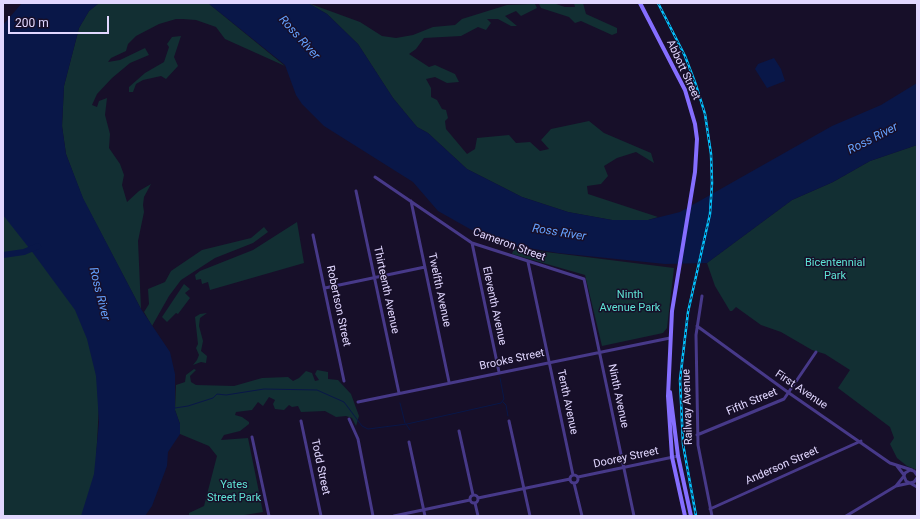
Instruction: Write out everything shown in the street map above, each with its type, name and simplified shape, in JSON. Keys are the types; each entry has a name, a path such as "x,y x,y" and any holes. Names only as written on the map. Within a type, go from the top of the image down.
{"main road":[{"name":"Abbott Street","path":"640,3 685,90 691,106 697,139 695,172 678,271"},
{"name":"Railway Avenue","path":"678,271 670,338 669,420 672,457 685,516"},
{"name":"Railway Avenue","path":"669,391 671,396 678,456 691,516"}],"street":[{"name":"Cameron Street","path":"375,177 472,243 584,280"},
{"name":"Thirteenth Avenue","path":"356,191 399,393"},
{"name":"Twelfth Avenue","path":"411,201 449,382"},
{"name":"Robertson Street","path":"313,235 344,381"},
{"name":"Eleventh Avenue","path":"472,243 499,372"},
{"name":"Tenth Avenue","path":"528,262 573,475"},
{"path":"325,288 425,267"},
{"name":"Ninth Avenue","path":"584,280 634,516"},
{"name":"Railway Avenue","path":"702,296 696,336 697,435 698,447 712,516"},
{"name":"First Avenue","path":"697,326 789,393 897,466 912,470"},
{"name":"Brooks Street","path":"358,402 449,382 670,338"},
{"name":"Fifth Street","path":"697,435 780,401 789,393 816,352"},
{"path":"349,419 358,439 373,516"},
{"path":"509,420 530,516"},
{"name":"Todd Street","path":"301,421 321,516"},
{"path":"459,431 473,495 470,500"},
{"path":"252,437 269,516"},
{"name":"Anderson Street","path":"710,508 861,441"},
{"path":"409,442 425,516"},
{"name":"Doorey Street","path":"578,477 678,456"},
{"name":"First Avenue","path":"897,466 905,480 910,483"},
{"path":"896,486 907,471 912,470 917,475"},
{"path":"473,495 478,498 524,489 570,479 573,475 578,477 577,481 574,483"},
{"path":"846,516 896,486 914,482 917,478"},
{"path":"570,479 574,483 582,516"},
{"path":"910,483 917,487"},
{"path":"478,498 475,503 478,516"},
{"path":"394,516 470,500 472,503 475,503"}],"green space":[{"path":"99,3 208,3 285,66 225,39 216,27 196,20 183,19 176,19 159,24 136,36 128,44 126,51 111,58 108,62 120,60 145,48 149,55 130,63 112,78 97,94 92,105 97,107 99,101 107,98 105,115 110,134 109,148 120,164 124,175 122,185 127,202 139,191 151,184 144,197 144,212 138,241 141,309 83,199 66,154 62,126 64,86 79,28 89,11"},
{"path":"308,3 360,22 382,36 396,38 413,35 433,27 455,25 462,19 507,5 535,4 537,8 521,16 516,11 505,16 517,26 511,26 498,19 487,19 491,23 486,30 478,27 461,36 424,38 416,49 409,54 429,67 435,65 455,74 459,82 447,83 435,77 426,79 431,88 431,97 437,100 442,109 446,110 448,118 445,121 446,129 467,154 475,149 477,138 509,135 516,143 530,142 540,151 549,149 541,140 551,129 589,121 604,133 651,153 654,163 636,152 617,158 604,166 608,176 601,184 587,186 588,194 658,217 648,220 612,220 568,212 522,197 467,169 428,133 417,127 393,98 358,44 327,14"},
{"path":"553,3 565,7 575,7 574,3 583,3 586,14 617,28 617,33 612,35 581,21 575,23 569,17 541,8 539,4"},
{"path":"181,36 174,57 178,66 166,79 161,76 143,80 136,84 133,92 129,92 129,87 145,73 164,62 169,47 167,44 172,37"},
{"name":"Bicentennial Park","path":"917,145 917,470 907,466 897,458 890,444 894,438 890,427 838,388 850,370 825,354 812,350 781,332 761,325 736,307 730,311 715,286 707,263 792,200 833,182 870,161"},
{"path":"3,208 75,299 101,366 94,501 84,516 3,516"},
{"path":"297,222 304,263 210,290 208,282 202,284 201,279 196,280 195,275 200,271 253,250"},
{"path":"264,227 268,232 253,243 215,258 181,280 169,296 152,326 144,312 149,304 148,289 165,282 171,271 202,250 251,238"},
{"name":"Ninth Avenue Park","path":"514,248 674,268 667,328 663,333 602,346 585,275 512,254"},
{"path":"184,284 190,289 185,293 190,298 178,314 176,313 167,322 162,317"},
{"path":"207,313 200,318 199,326 203,341 201,351 207,356 206,363 201,362 193,365 199,355 196,348 198,344 195,317 200,314"},
{"name":"Yates Street Park","path":"194,369 196,370 190,376 191,382 196,385 234,386 262,378 288,377 293,381 299,378 306,371 312,373 315,381 319,380 315,374 317,370 328,372 328,379 338,380 351,394 359,416 356,426 352,418 346,416 336,417 325,411 301,412 298,406 292,407 289,405 284,410 275,409 273,404 275,400 269,397 263,406 258,402 252,410 236,412 235,415 242,417 249,422 249,424 240,431 224,435 221,440 248,438 263,512 238,516 189,516 189,513 204,506 217,456 209,446 180,434 180,424 175,410 176,385 185,382 186,375"}],"water":[{"name":"Ross River","path":"22,3 99,3 89,11 79,28 64,86 62,126 66,154 83,198 141,309 170,352 175,374 175,410 180,424 180,434 168,452 167,466 152,506 145,516 81,516 94,474 99,422 96,376 87,339 75,310 3,215 3,25"},
{"name":"Ross River","path":"208,3 308,3 327,14 358,44 393,98 417,127 428,133 467,169 522,197 568,212 612,220 648,220 680,212 832,126 881,105 917,83 917,145 870,161 833,182 792,200 707,263 665,264 558,253 510,245 477,233 438,211 413,182 324,126 302,104 296,95 285,65"},
{"path":"774,58 781,69 785,81 767,88 755,69 758,64"}],"waterway":[{"path":"3,255 24,252 38,246"},
{"path":"175,408 188,406 213,398 217,394 226,395 264,389 317,390 344,402 362,426 368,429 407,424 501,403 504,399 500,378"},
{"path":"503,402 506,405 508,416"},
{"path":"400,403 405,423"},
{"path":"406,424 410,430"}],"railway":[{"path":"658,3 685,56 696,85 705,114 711,154 712,183 710,214 688,312 680,380 683,444 696,516"}]}
